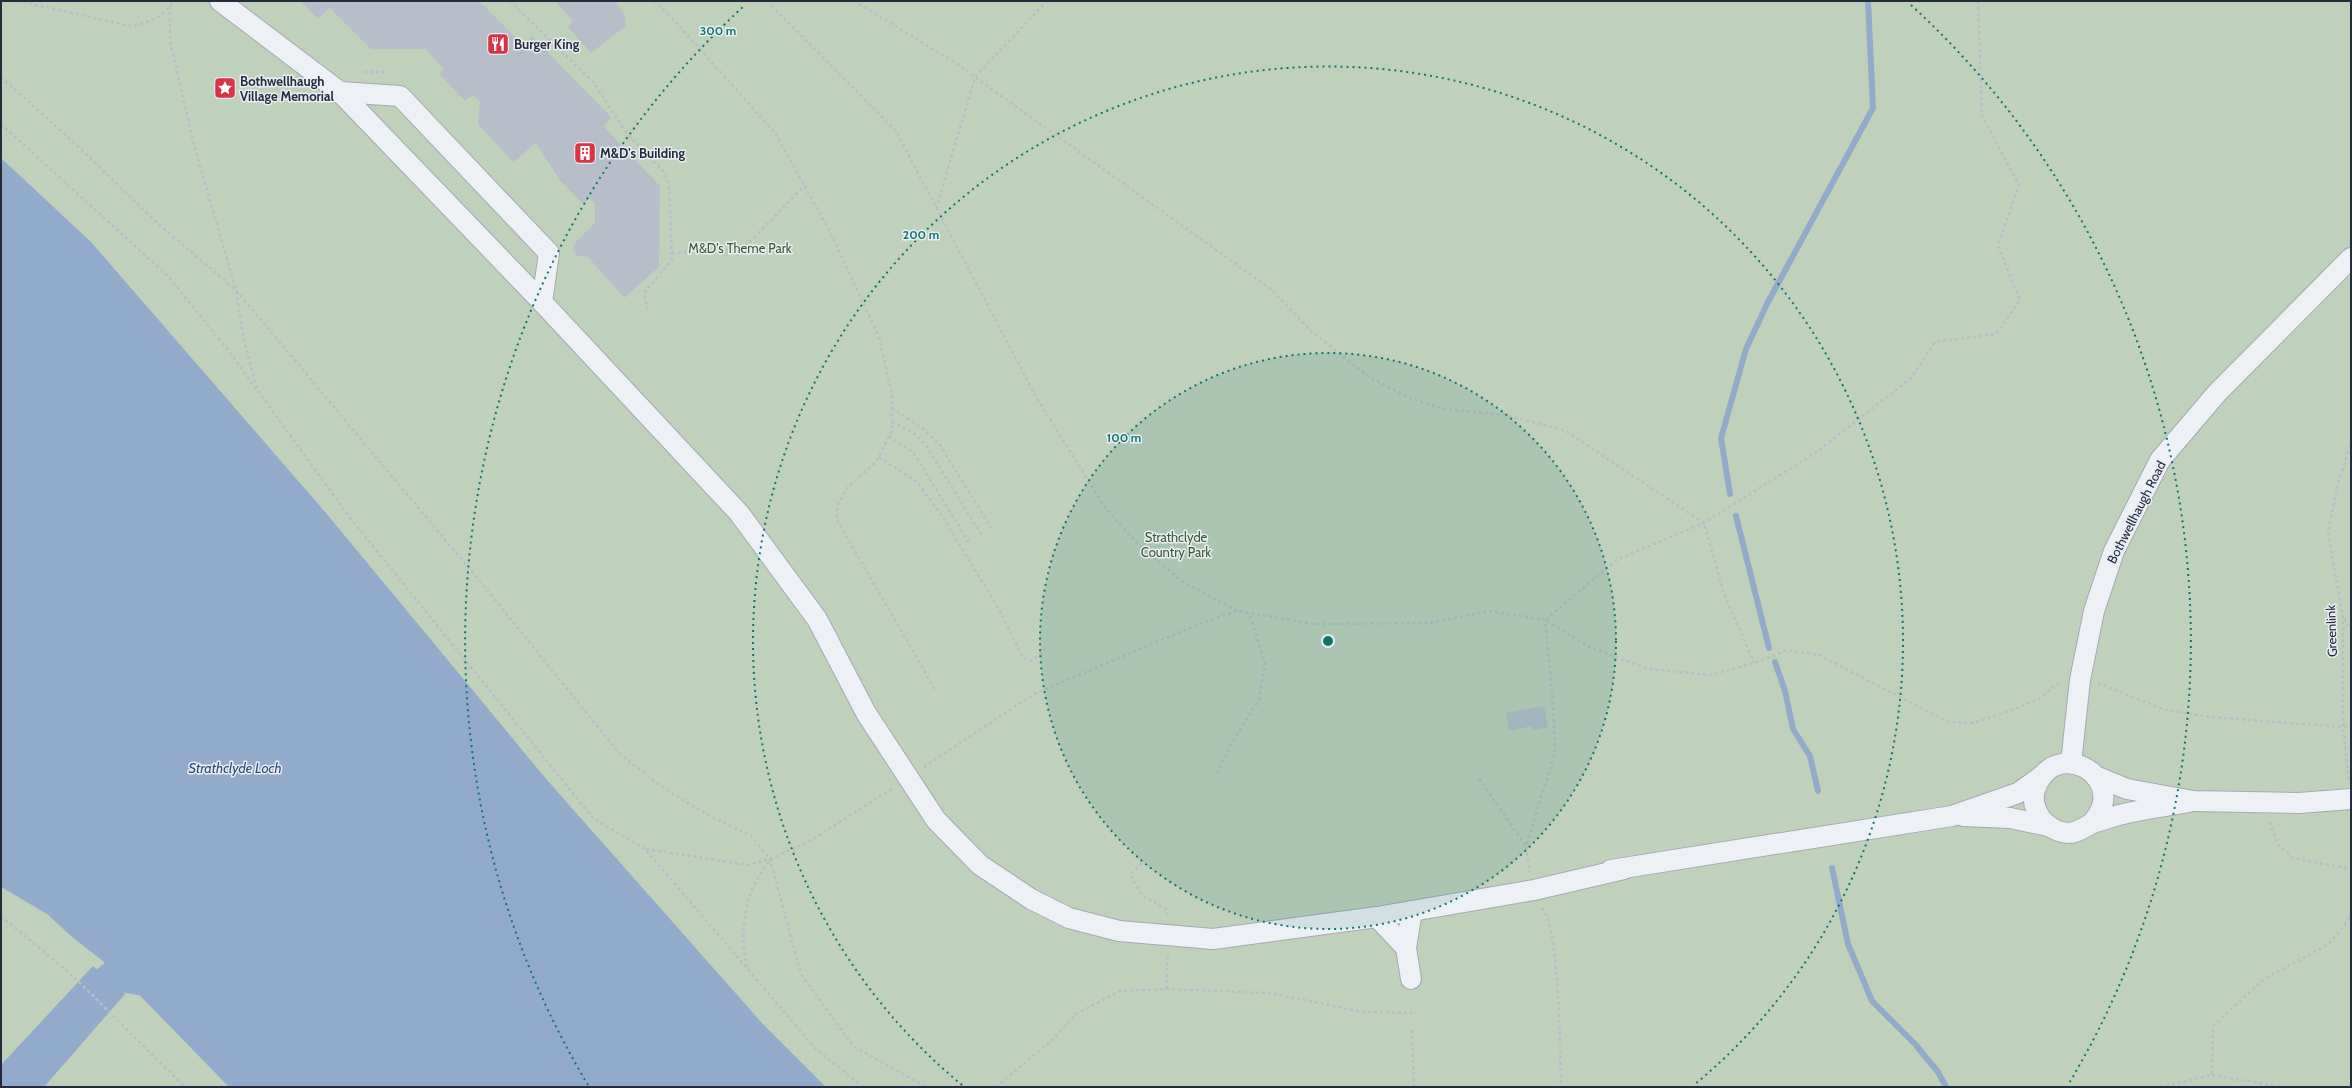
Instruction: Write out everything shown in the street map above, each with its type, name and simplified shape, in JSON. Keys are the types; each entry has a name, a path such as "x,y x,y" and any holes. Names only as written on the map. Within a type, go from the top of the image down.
{"street":[{"path":"220,1 340,92 542,302 739,513 817,619 866,713 936,820 980,865 1031,899 1069,918 1119,931 1213,939 1377,917 1534,890 1624,869 1952,816 2018,793 2049,769 2060,764 2071,763 2086,768 2095,776 2101,785 2104,794 2099,813 2092,823"},
{"path":"340,92 400,96 549,253 542,302"},
{"name":"Bothwellhaugh Road","path":"2071,763 2080,680 2094,611 2114,551 2160,460 2217,393 2351,258"},
{"path":"2043,775 2034,794 2035,808 2048,826 2054,830 2074,832 2092,823 2120,815 2193,801"},
{"path":"2095,776 2127,789 2193,801 2269,803 2350,790"},
{"path":"1952,816 2010,818 2048,826"},
{"path":"1170,936 1315,918 1482,886 1579,873 1624,869"},
{"path":"1411,979 1406,948 1412,911"},
{"path":"1377,917 1406,948"}],"path":[{"path":"17,1 131,26 147,23 166,12 173,1"},
{"path":"510,1 594,83 627,134 664,172 669,185 672,260 644,293 648,311"},
{"path":"654,1 671,17 775,133 830,232 879,336 892,396 892,422 889,436 876,462 848,487 837,506 837,520 936,691"},
{"path":"767,1 896,131 1035,395 1104,506 1139,545 1184,582 1237,611 1313,624 1429,623 1489,611 1545,620 1588,646 1648,669 1711,675 1754,663 1787,650 1819,655 1948,722 1974,722 1982,720 2041,698 2055,685 2080,680 2100,683 2162,709 2210,717 2343,727 2351,724"},
{"path":"854,1 951,60 1272,290 1310,330 1369,377 1410,398 1443,409 1506,415 1566,431 1704,523 1724,594 1754,663"},
{"path":"936,209 975,77 1047,1"},
{"path":"1545,620 1618,559 1704,523 1815,454 1911,378 1935,342 1996,334 2020,300 1998,246 2019,185 1982,116 1978,1"},
{"path":"170,6 170,41 194,145 236,290 244,341 258,390"},
{"path":"357,72 383,72 400,96"},
{"path":"1,77 81,148 155,221 236,290 483,585 619,753 659,785 706,814 751,836 770,859 801,974 853,1046 926,1087"},
{"path":"1,124 169,277 231,354 351,519 593,818 645,849 816,1049 863,1087"},
{"path":"672,253 726,250 737,255 804,186"},
{"path":"892,408 922,428 940,445 993,531"},
{"path":"892,422 914,433 925,444 983,537"},
{"path":"889,436 913,452 970,544"},
{"name":"Greenlink","path":"2350,790 2343,727 2344,618 2328,532 2338,483 2351,443"},
{"path":"879,457 917,482 942,516 1000,611 1023,657 1030,661 1042,653 1045,648"},
{"path":"645,849 748,865 770,859 810,841 879,798 1034,694 1199,624 1237,611"},
{"path":"1217,773 1234,738 1259,700 1265,663 1250,613"},
{"path":"2344,618 2351,627"},
{"path":"1530,873 1526,847 1555,752 1553,703 1545,620"},
{"path":"1479,779 1526,847"},
{"path":"2269,803 2270,822 2277,844 2293,858 2351,869"},
{"path":"747,969 744,955 744,931 750,894 770,859"},
{"path":"1142,863 1130,875 1142,896 1166,909 1170,936 1166,989"},
{"path":"1541,907 1546,912 1553,939 1561,1087"},
{"path":"1,916 74,977 185,1087"},
{"path":"2212,1074 2213,1026 2264,979 2329,944 2351,917"},
{"path":"996,1087 1051,1041 1076,1014 1120,991 1166,989 1271,992 1362,1012 1412,1013"},
{"path":"1412,1030 1414,1087"},
{"path":"2160,1087 2212,1074 2283,1087"}],"green space":[{"name":"Strathclyde Country Park","path":"1,1 2351,1 2351,1087 1,1087"}],"water":[{"name":"Strathclyde Loch","path":"1,158 91,242 326,513 547,780 762,1023 826,1087 229,1087 119,974 71,936 47,914 1,887"},
{"path":"93,966 125,994 44,1087 1,1087 1,1065"}],"building":[{"name":"M&D's Building","path":"300,1 479,1 523,45 532,36 612,118 603,126 660,186 659,267 624,298 588,257 577,256 573,250 574,244 595,223 595,204 590,199 582,203 559,179 536,143 513,162 478,124 480,102 473,95 465,101 439,74 444,69 425,49 371,49 330,8 318,19"},
{"path":"555,1 615,1 625,15 626,26 591,53 568,27 573,21"},
{"path":"1544,706 1548,727 1533,730 1532,726 1509,731 1506,713"}],"waterway":[{"path":"1730,494 1721,438 1746,349 1768,302 1873,108 1868,1"},
{"path":"1736,516 1769,648"},
{"path":"1775,662 1785,691 1793,729 1810,756 1818,791"},
{"path":"1832,868 1848,944 1872,1001 1915,1044 1938,1072 1946,1087"},
{"path":"101,988 119,974 166,982"}],"place":[{"name":"Burger King","path":"498,44"},
{"name":"Bothwellhaugh Village Memorial","path":"225,88"},
{"name":"M&D's Building","path":"585,153"}],"park label":[{"name":"M&D's Theme Park","path":"740,248"}]}
